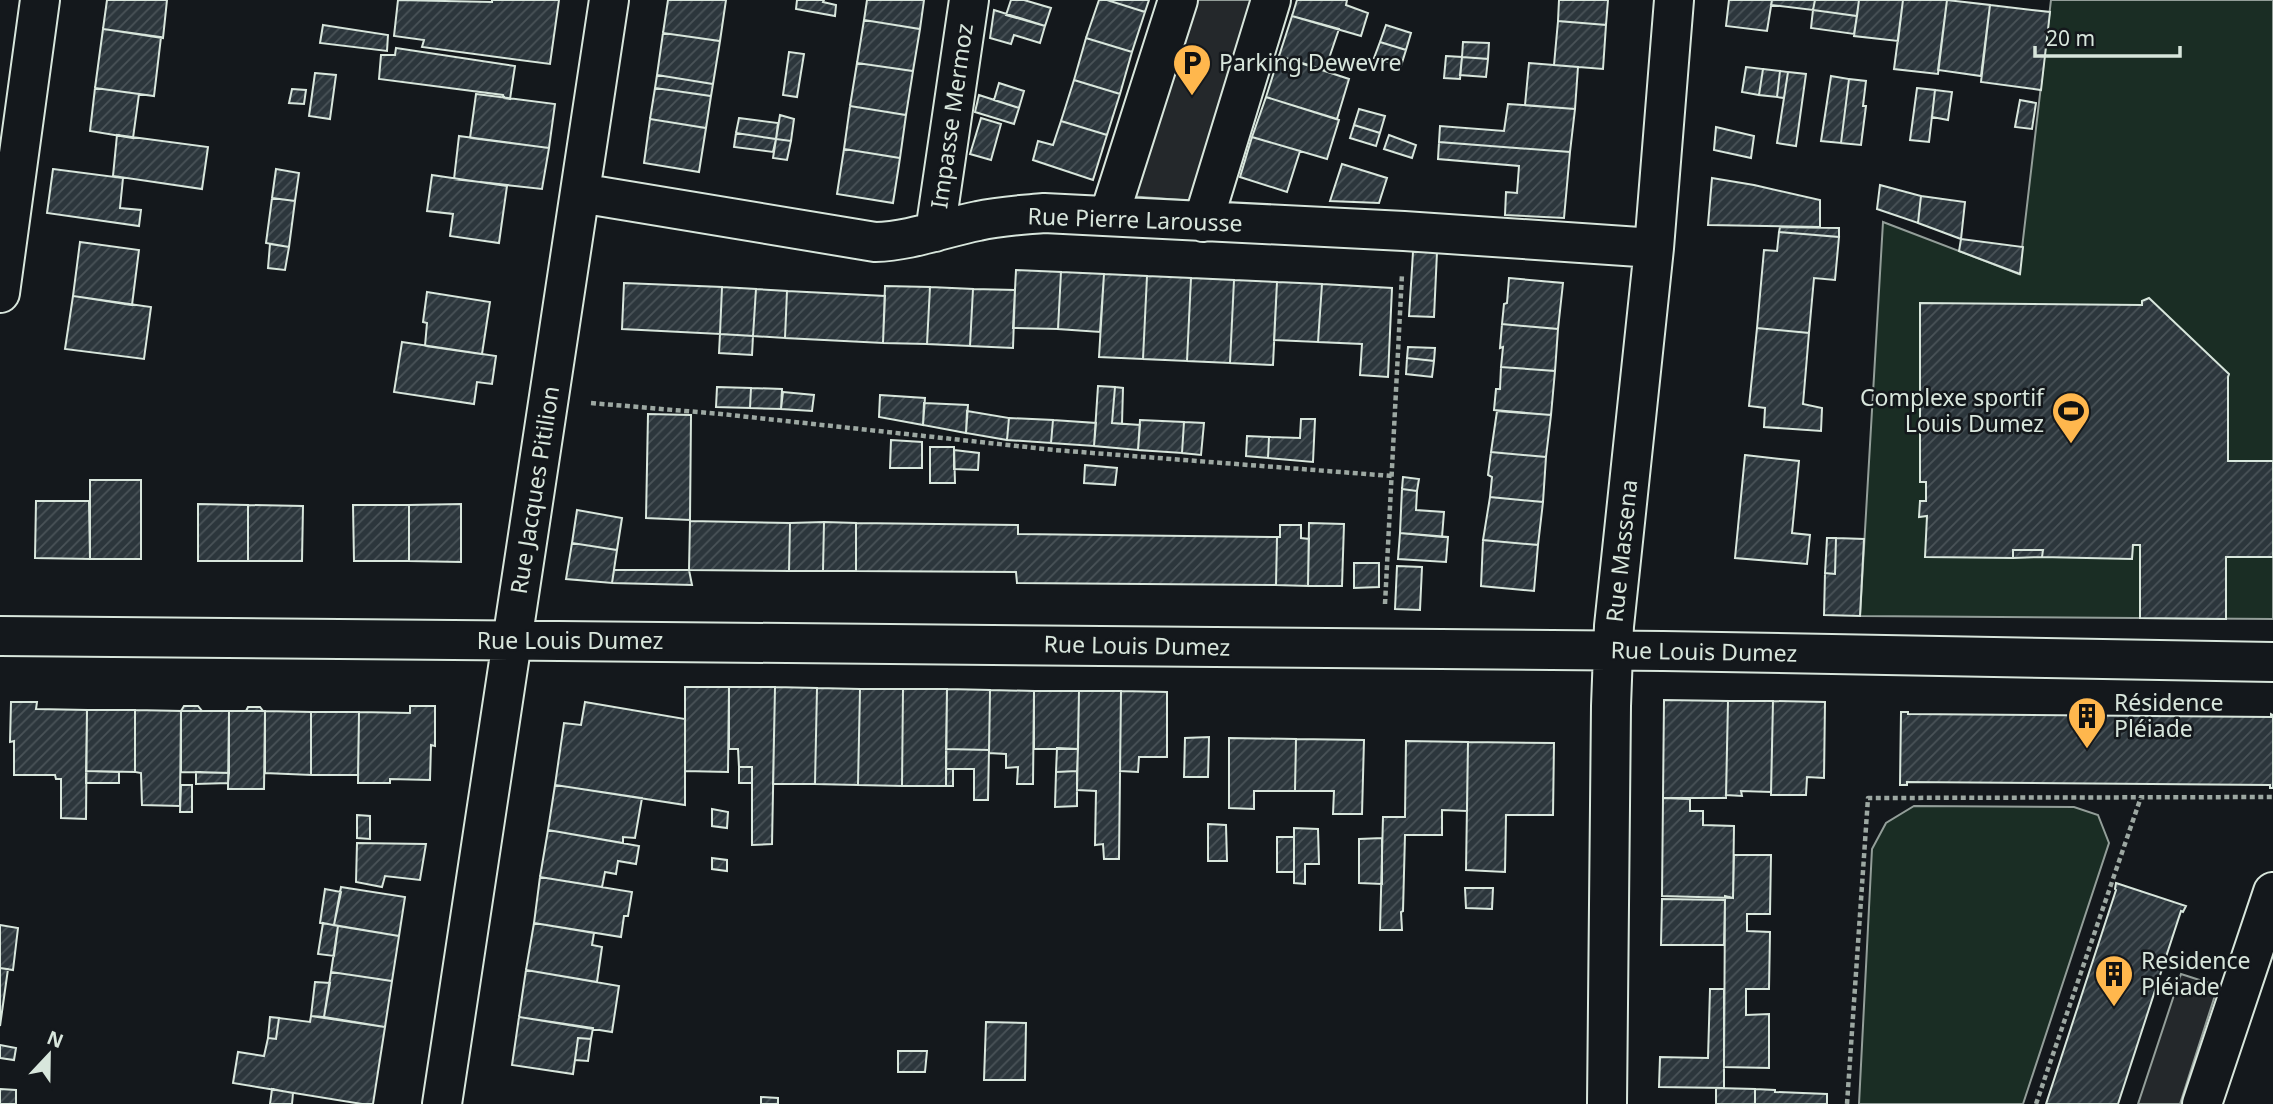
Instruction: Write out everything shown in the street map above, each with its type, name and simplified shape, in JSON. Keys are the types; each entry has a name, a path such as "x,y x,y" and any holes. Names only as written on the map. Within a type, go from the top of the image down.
{"street":[{"path":"0,293 40,0"},
{"name":"Rue Jacques Pitilion","path":"442,1104 609,0"},
{"name":"Impasse Mermoz","path":"935,232 968,0"},
{"path":"1109,216 1178,0"},
{"path":"1203,222 1270,0"},
{"name":"Rue Massena","path":"1607,1104 1613,652 1618,578 1654,248 1674,0"},
{"name":"Rue Pierre Larousse","path":"580,193 875,242 901,240 1004,216 1044,213 1404,231 1654,248"},
{"name":"Rue Louis Dumez","path":"0,636 1383,649 2273,662"},
{"path":"2202,1104 2273,892"}],"path":[{"path":"1383,649 1404,231"},
{"path":"548,400 721,414 1054,450 1392,476"},
{"path":"2036,1104 2141,797"},
{"path":"1847,1104 1868,798 2273,797"}],"green space":[{"name":"Complexe sportif Louis Dumez","path":"2051,0 2273,0 2273,619 1860,616 1883,222 2019,274"},
{"path":"1914,806 2074,807 2098,815 2109,843 2023,1104 1859,1104 1872,849 1886,823"}],"shaded area":[{"name":"Parking Dewevre","path":"1168,0 1275,0 1220,203 1102,194"},
{"path":"2181,974 2218,986 2180,1104 2138,1104"}],"building":[{"path":"107,0 167,0 163,38 103,29"},
{"path":"398,0 559,0 550,64 422,47 424,40 394,36"},
{"path":"668,0 726,0 720,41 663,33"},
{"path":"797,0 824,0 823,2 836,5 835,16 796,9"},
{"path":"867,0 924,0 920,29 864,20"},
{"path":"1011,0 1024,0 1051,8 1045,26 1006,15"},
{"path":"1099,0 1145,12 1132,52 1086,38"},
{"path":"1107,0 1149,0 1145,12"},
{"path":"1297,0 1347,0 1346,5 1368,13 1361,36 1292,16"},
{"path":"1559,0 1608,0 1606,25 1558,21"},
{"path":"1729,0 1772,0 1767,31 1726,26"},
{"path":"1772,0 1815,0 1813,10 1771,5"},
{"path":"1815,0 1859,0 1857,16 1813,10"},
{"path":"1859,0 1903,0 1898,41 1854,36"},
{"path":"1903,0 1947,0 1938,74 1894,69"},
{"path":"1947,0 1990,5 1981,76 1938,70"},
{"path":"1990,5 2050,12 2041,90 1981,82"},
{"path":"994,10 1045,26 1040,43 1014,35 1011,44 990,38"},
{"path":"1813,10 1857,16 1854,34 1811,28"},
{"path":"1292,16 1339,29 1325,70 1279,56"},
{"path":"864,20 920,29 913,71 857,63"},
{"path":"1558,21 1606,25 1603,69 1554,65"},
{"path":"323,25 388,35 387,51 320,43"},
{"path":"1386,25 1411,33 1406,50 1380,42"},
{"path":"103,29 161,37 154,96 95,88"},
{"path":"663,33 720,41 713,84 657,75"},
{"path":"1086,38 1132,52 1120,94 1074,80"},
{"path":"1380,42 1406,50 1401,66 1374,58"},
{"path":"1463,42 1489,43 1488,59 1462,57"},
{"path":"396,48 515,66 510,99 504,98 503,95 379,79 381,55 395,55"},
{"path":"789,52 804,54 797,97 783,95"},
{"path":"1279,56 1349,79 1337,119 1266,97"},
{"path":"1446,56 1462,57 1460,79 1444,78"},
{"path":"1462,57 1488,59 1486,77 1460,75"},
{"path":"857,63 913,71 906,115 850,106"},
{"path":"1529,63 1578,67 1575,109 1525,105"},
{"path":"1746,67 1763,69 1759,95 1742,92"},
{"path":"1763,69 1780,71 1777,97 1759,95"},
{"path":"1780,71 1788,72 1784,98 1777,97"},
{"path":"1788,72 1806,74 1796,146 1777,143"},
{"path":"315,73 336,75 330,119 309,116"},
{"path":"657,75 713,84 711,96 655,88"},
{"path":"1831,76 1849,79 1841,143 1821,141"},
{"path":"1849,79 1866,81 1861,145 1841,143"},
{"path":"1074,80 1120,94 1107,135 1061,121"},
{"path":"999,83 1024,91 1019,108 994,100"},
{"path":"95,88 139,94 133,138 90,131"},
{"path":"655,88 711,96 706,128 650,119"},
{"path":"1917,88 1935,90 1929,142 1910,140"},
{"path":"292,89 306,90 304,104 289,103"},
{"path":"1935,90 1952,92 1948,120 1932,117"},
{"path":"476,94 555,104 549,148 470,138"},
{"path":"979,95 1019,108 1014,124 975,112"},
{"path":"1266,97 1339,120 1327,159 1252,137"},
{"path":"2020,100 2036,103 2032,129 2015,127"},
{"path":"1508,104 1575,109 1570,152 1439,142 1440,126 1504,131"},
{"path":"850,106 906,115 900,158 844,149"},
{"path":"1359,109 1385,116 1380,133 1354,125"},
{"path":"780,115 794,119 791,141 776,139"},
{"path":"739,118 778,123 776,139 736,133"},
{"path":"981,118 1001,124 991,160 970,154"},
{"path":"650,119 706,128 699,172 644,163"},
{"path":"1061,121 1107,135 1093,180 1033,160 1038,141 1053,145"},
{"path":"1354,125 1380,133 1376,146 1350,138"},
{"path":"1716,127 1754,136 1751,158 1714,150"},
{"path":"736,133 776,139 773,152 734,147"},
{"path":"117,135 208,147 202,189 113,176"},
{"path":"1389,135 1416,145 1412,158 1384,149"},
{"path":"459,136 549,148 542,189 454,179"},
{"path":"1252,137 1300,151 1287,192 1240,177"},
{"path":"776,139 791,141 787,160 773,158"},
{"path":"1439,142 1570,152 1564,218 1505,215 1506,192 1517,193 1519,166 1438,159"},
{"path":"844,149 900,158 893,203 837,194"},
{"path":"1342,164 1387,178 1379,203 1330,201"},
{"path":"53,169 123,178 120,208 141,210 139,226 47,213"},
{"path":"276,169 299,173 295,201 272,198"},
{"path":"432,175 507,186 499,243 450,236 453,214 427,211"},
{"path":"1712,178 1820,200 1820,227 1708,225"},
{"path":"1880,185 1921,196 1918,223 1877,209"},
{"path":"1921,196 1965,202 1961,239 1918,223"},
{"path":"272,198 295,201 289,247 266,243"},
{"path":"1780,227 1839,228 1839,237 1779,232"},
{"path":"1779,232 1839,237 1835,280 1814,278 1809,333 1757,328 1764,250 1777,251"},
{"path":"1961,239 2023,247 2020,274 1959,251"},
{"path":"80,242 139,250 132,305 73,296"},
{"path":"270,244 289,247 285,270 268,268"},
{"path":"1413,252 1437,252 1434,317 1409,316"},
{"path":"1016,270 1061,272 1058,329 1013,328"},
{"path":"1061,272 1104,274 1100,332 1058,329"},
{"path":"1104,274 1147,276 1143,359 1099,357"},
{"path":"1147,276 1191,278 1187,361 1143,359"},
{"path":"1191,278 1234,280 1230,363 1187,361"},
{"path":"1509,278 1563,283 1558,329 1502,324"},
{"path":"1234,280 1277,282 1273,365 1230,363"},
{"path":"1277,282 1322,284 1318,342 1274,340"},
{"path":"624,283 722,287 720,334 622,329"},
{"path":"1322,284 1392,288 1388,377 1360,375 1362,344 1318,342"},
{"path":"885,286 930,287 927,344 883,343"},
{"path":"722,287 756,289 753,336 720,334"},
{"path":"930,287 973,289 970,346 927,344"},
{"path":"756,289 787,291 785,338 753,336"},
{"path":"973,289 1015,290 1013,348 970,346"},
{"path":"787,291 885,296 883,343 785,338"},
{"path":"427,292 490,302 482,354 425,346 427,323 423,322"},
{"path":"73,296 151,307 144,359 65,349"},
{"path":"2149,298 2229,374 2228,461 2273,461 2273,557 2226,557 2226,619 2140,618 2140,545 2133,545 2132,559 2042,557 2043,550 2013,550 2013,558 1925,557 1927,516 1919,517 1920,501 1926,501 1926,482 1920,482 1920,303 2142,305 2142,301"},
{"path":"1502,324 1558,329 1555,371 1501,367"},
{"path":"1757,328 1809,333 1803,404 1822,408 1821,431 1764,427 1765,408 1749,406"},
{"path":"720,334 753,336 752,355 719,353"},
{"path":"402,342 496,356 492,384 477,382 474,404 394,392"},
{"path":"1408,347 1435,348 1434,361 1407,358"},
{"path":"1407,358 1434,361 1432,377 1406,374"},
{"path":"1501,367 1555,371 1551,415 1494,410 1496,389 1500,389"},
{"path":"1098,386 1115,387 1112,423 1140,425 1138,450 1094,446"},
{"path":"717,387 751,388 750,408 716,407"},
{"path":"1115,387 1123,388 1122,424 1112,423"},
{"path":"751,388 782,389 781,409 750,408"},
{"path":"783,392 814,395 812,411 781,409"},
{"path":"880,395 925,398 923,425 879,417"},
{"path":"924,403 968,405 966,433 923,425"},
{"path":"967,411 1009,418 1007,440 966,433"},
{"path":"1497,411 1551,415 1546,457 1491,452"},
{"path":"648,414 691,415 690,520 646,518"},
{"path":"1009,418 1053,420 1051,443 1007,440"},
{"path":"1301,419 1315,419 1313,462 1268,458 1269,437 1300,438"},
{"path":"1053,420 1096,423 1094,446 1051,443"},
{"path":"1140,420 1184,422 1182,453 1138,450"},
{"path":"1184,422 1204,423 1201,455 1182,453"},
{"path":"1247,436 1269,437 1268,458 1246,456"},
{"path":"891,440 922,442 922,468 890,468"},
{"path":"930,447 954,447 955,483 930,483"},
{"path":"954,450 979,453 978,470 954,469"},
{"path":"1491,452 1546,457 1543,502 1490,497 1492,477 1488,475"},
{"path":"1745,455 1799,461 1792,533 1810,535 1807,564 1735,558"},
{"path":"1085,465 1117,468 1115,485 1084,483"},
{"path":"1403,477 1419,479 1417,491 1402,489"},
{"path":"90,480 141,480 141,559 90,559"},
{"path":"1402,489 1417,491 1416,510 1444,512 1442,537 1400,533"},
{"path":"1490,497 1543,502 1538,545 1483,540"},
{"path":"36,501 89,501 90,559 35,558"},
{"path":"198,504 248,505 248,561 198,561"},
{"path":"461,504 461,562 409,561 409,505"},
{"path":"248,505 303,506 302,561 248,561"},
{"path":"353,505 409,505 409,561 354,561"},
{"path":"577,510 622,518 617,550 572,543"},
{"path":"690,521 790,523 789,571 689,570"},
{"path":"824,522 823,571 789,571 790,523"},
{"path":"824,522 856,523 856,571 823,571"},
{"path":"856,523 1018,525 1018,534 1277,537 1276,585 1017,583 1016,572 856,571"},
{"path":"1309,523 1344,524 1342,586 1308,586"},
{"path":"1280,525 1301,525 1301,538 1309,539 1308,586 1276,585 1277,537 1280,537"},
{"path":"1400,533 1448,537 1446,562 1398,559"},
{"path":"1827,538 1836,538 1835,574 1825,573"},
{"path":"1836,538 1864,539 1860,616 1824,615 1825,573 1835,574"},
{"path":"1483,540 1538,545 1534,591 1481,586"},
{"path":"572,543 617,550 612,583 566,579"},
{"path":"2013,550 2043,550 2042,557 2013,558"},
{"path":"1354,563 1379,563 1379,587 1354,588"},
{"path":"1397,566 1422,567 1420,610 1395,609"},
{"path":"614,570 689,570 692,585 612,583"},
{"path":"685,687 729,687 728,772 685,771"},
{"path":"729,687 775,687 772,844 752,845 752,767 739,767 738,749 729,749"},
{"path":"775,687 817,688 815,784 773,784"},
{"path":"817,688 860,689 858,785 815,784"},
{"path":"860,689 903,689 902,786 858,785"},
{"path":"903,689 947,689 946,786 902,786"},
{"path":"947,689 990,690 989,750 946,749"},
{"path":"990,690 1034,691 1033,784 1017,784 1018,767 1006,768 1006,754 989,753"},
{"path":"1034,691 1079,691 1078,749 1034,749"},
{"path":"1079,691 1121,691 1119,859 1104,859 1103,844 1095,845 1096,791 1077,790"},
{"path":"1121,691 1167,692 1167,757 1139,757 1138,772 1120,771"},
{"path":"1664,700 1728,701 1726,798 1663,798"},
{"path":"1728,701 1773,701 1771,792 1741,791 1742,796 1726,795"},
{"path":"1773,701 1825,702 1824,778 1807,777 1806,795 1771,795"},
{"path":"11,702 37,702 36,709 87,710 86,819 61,818 61,779 56,779 55,775 14,775 14,741 10,742"},
{"path":"585,702 685,719 685,805 555,785 564,723 581,725"},
{"path":"184,706 198,706 202,711 181,711"},
{"path":"410,706 435,706 435,746 431,745 430,780 390,779 390,783 358,783 359,712 410,713"},
{"path":"248,707 260,707 263,711 246,711"},
{"path":"87,710 135,710 135,772 86,771"},
{"path":"135,710 181,711 180,806 142,805 141,773 135,772"},
{"path":"181,711 229,711 229,773 181,772"},
{"path":"229,711 265,711 264,789 228,789"},
{"path":"265,711 311,712 311,775 265,773"},
{"path":"311,712 359,712 358,775 311,775"},
{"name":"Résidence Pléiade","path":"1901,712 2271,717 2271,714 2273,788 2270,788 2270,785 1907,782 1907,785 1900,785"},
{"path":"1209,737 1208,777 1184,777 1185,738"},
{"path":"1229,738 1296,739 1295,791 1254,791 1254,809 1229,808"},
{"path":"1296,739 1364,740 1362,814 1333,814 1334,791 1295,791"},
{"path":"1406,741 1468,742 1467,811 1442,810 1442,835 1405,835 1402,930 1380,930 1383,817 1405,817"},
{"path":"1468,742 1554,743 1553,815 1506,815 1505,872 1466,870"},
{"path":"1057,748 1078,749 1077,771 1056,772"},
{"path":"946,749 989,750 988,800 974,800 974,769 946,769"},
{"path":"739,767 752,767 752,783 739,783"},
{"path":"946,769 953,769 953,786 946,786"},
{"path":"86,771 119,772 119,783 86,783"},
{"path":"1077,771 1077,806 1055,807 1056,772"},
{"path":"196,772 229,773 228,783 196,784"},
{"path":"181,785 192,785 192,812 180,812"},
{"path":"555,785 642,798 635,838 623,837 623,843 548,830"},
{"path":"1663,798 1690,799 1690,811 1703,811 1703,825 1734,826 1733,898 1662,896"},
{"path":"712,809 728,812 727,828 712,826"},
{"path":"357,815 370,816 370,839 357,838"},
{"path":"1208,824 1226,825 1227,861 1208,861"},
{"path":"1294,828 1318,829 1319,864 1305,864 1305,884 1294,883"},
{"path":"548,830 639,846 636,864 618,861 616,874 605,872 602,887 540,877"},
{"path":"1277,837 1294,837 1294,872 1277,872"},
{"path":"1382,838 1382,884 1359,883 1359,839"},
{"path":"357,843 426,844 420,880 385,876 382,887 356,882"},
{"path":"1734,855 1771,855 1770,914 1747,914 1747,931 1770,932 1769,989 1746,989 1746,1015 1769,1014 1769,1068 1724,1067 1725,896 1733,898"},
{"path":"712,858 727,860 727,871 712,869"},
{"path":"540,877 632,892 621,937 534,923"},
{"name":"Residence Pléiade","path":"2116,883 2186,906 2183,912 2181,911 2118,1104 2046,1104 2116,890"},
{"path":"341,887 405,897 399,936 334,925"},
{"path":"1465,888 1493,888 1492,909 1466,908"},
{"path":"325,889 341,892 334,925 320,923"},
{"path":"1662,899 1725,900 1724,945 1661,945"},
{"path":"323,923 338,926 334,956 318,954"},
{"path":"534,923 594,933 592,945 602,947 597,982 526,970"},
{"path":"0,925 18,928 13,970 0,968"},
{"path":"338,926 399,936 392,981 331,972"},
{"path":"0,968 8,969 0,1026"},
{"path":"526,970 619,986 612,1032 519,1017"},
{"path":"331,972 392,981 385,1027 324,1017"},
{"path":"315,982 330,983 324,1017 311,1016"},
{"path":"1710,989 1724,989 1724,1088 1659,1087 1660,1057 1708,1058"},
{"path":"311,1016 385,1027 373,1104 233,1083 238,1052 264,1056 268,1038 276,1039 279,1018 310,1022"},
{"path":"270,1017 279,1018 276,1039 268,1038"},
{"path":"519,1017 593,1028 591,1039 578,1038 573,1074 512,1065"},
{"path":"986,1022 1026,1023 1025,1080 984,1080"},
{"path":"578,1038 591,1039 588,1061 575,1060"},
{"path":"0,1045 16,1048 14,1060 0,1058"},
{"path":"898,1051 927,1051 925,1072 898,1072"},
{"path":"1716,1088 1755,1089 1755,1104 1716,1104"},
{"path":"0,1089 16,1090 16,1104 0,1104"},
{"path":"272,1089 293,1093 292,1104 270,1104"},
{"path":"1755,1089 1827,1094 1827,1104 1755,1104"},
{"path":"761,1097 778,1098 778,1104 761,1104"}],"place":[{"name":"Parking Dewevre","path":"1192,97"},
{"name":"Complexe sportif Louis Dumez","path":"2071,445"},
{"name":"Résidence Pléiade","path":"2087,750"},
{"name":"Residence Pléiade","path":"2114,1008"}]}
